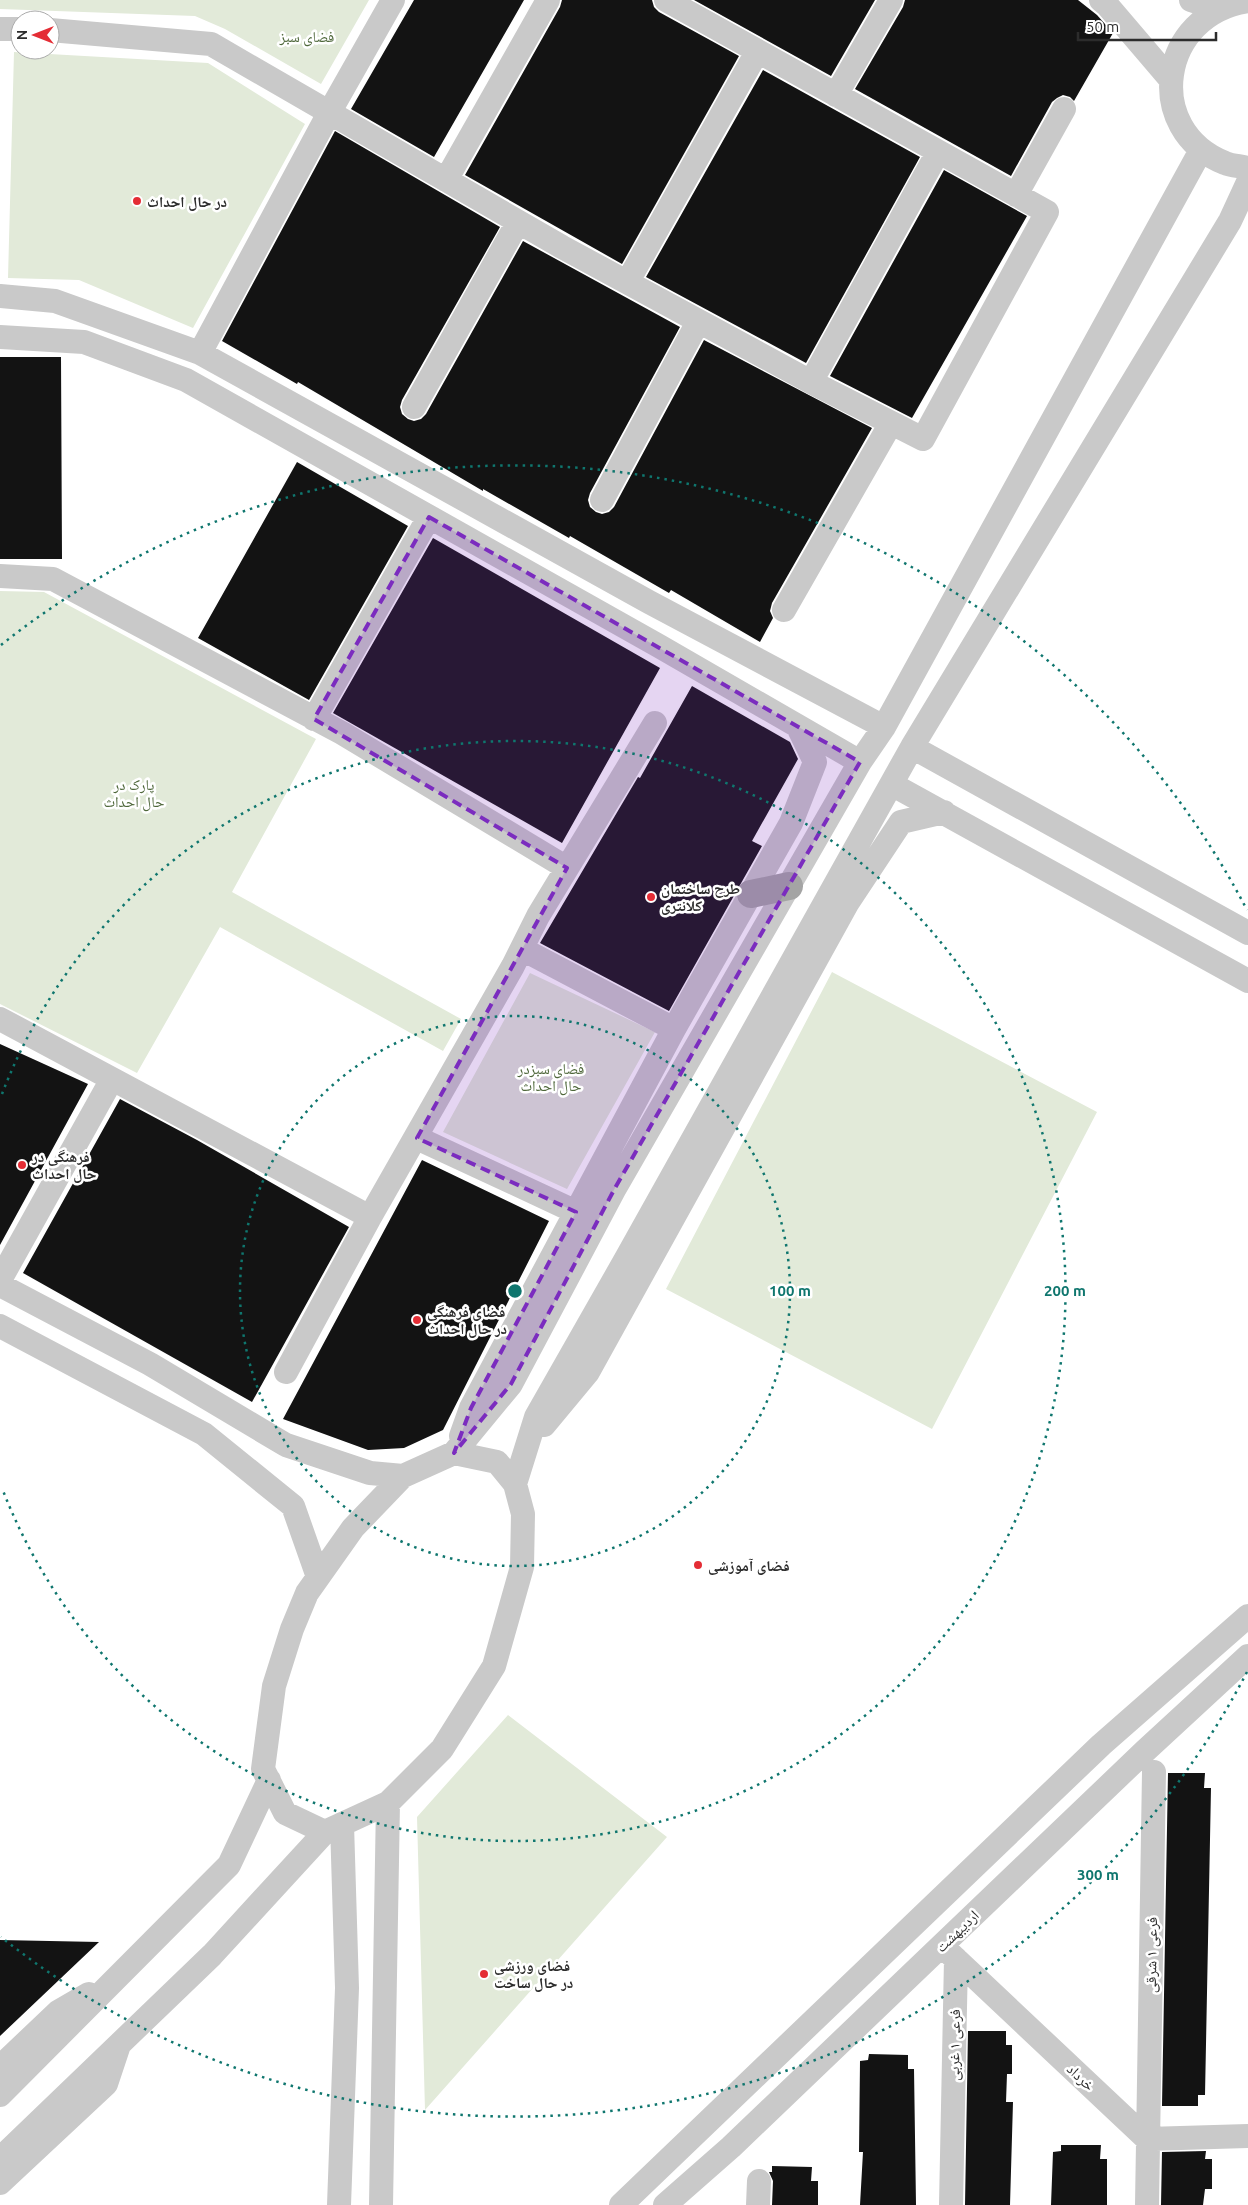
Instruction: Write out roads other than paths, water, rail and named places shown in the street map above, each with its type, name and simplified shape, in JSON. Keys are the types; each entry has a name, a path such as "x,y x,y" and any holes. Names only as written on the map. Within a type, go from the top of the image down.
{"main road":[{"path":"751,894 789,886"}],"street":[{"path":"200,353 329,113 393,0"},
{"path":"446,180 548,0"},
{"path":"60,31 211,44 518,222 698,322 923,439 1047,212 666,0"},
{"path":"836,95 891,0"},
{"path":"1101,0 1108,5 1171,80"},
{"path":"1191,0 1219,9"},
{"path":"1248,1 1219,9 1200,21 1185,38 1175,58 1171,80 1173,106 1184,130 1201,150 1226,164 1248,168"},
{"path":"628,282 757,52"},
{"path":"1016,195 1064,109"},
{"path":"334,1828 285,1813 263,1769 274,1686 292,1629 307,1593 352,1528 403,1476 454,1454 511,1384 615,1188 860,762 884,727 1201,150"},
{"path":"811,382 938,152"},
{"path":"515,1484 524,1449 536,1417 893,785 912,747 1230,221 1248,182"},
{"path":"414,408 518,222"},
{"path":"0,296 55,301 200,353 650,602 884,727"},
{"path":"602,500 698,322"},
{"path":"0,337 84,342 186,380 860,762"},
{"path":"784,610 891,423"},
{"path":"314,719 429,517"},
{"path":"0,576 52,579 314,719 567,868"},
{"path":"286,1372 538,916 655,722"},
{"path":"454,1454 471,1408 674,1029 791,823 814,762 798,727"},
{"path":"912,747 1248,934"},
{"path":"893,785 1248,981"},
{"path":"524,1449 588,1372 848,902 901,822 944,812"},
{"path":"522,948 674,1029"},
{"path":"0,1019 370,1217"},
{"path":"0,1280 112,1079"},
{"path":"417,1138 576,1212"},
{"path":"0,1285 150,1364 286,1445 370,1473 403,1476"},
{"path":"0,1326 204,1434 293,1506 318,1577"},
{"path":"0,2159 212,1955 334,1828 388,1803 442,1749 494,1666 522,1567 523,1514 515,1484 497,1462 454,1454"},
{"path":"622,2205 1101,1745 1248,1616"},
{"name":"اردیبهشت","path":"665,2205 949,1952 1138,1758 1248,1656"},
{"name":"فرعی ۱ شرقی","path":"1147,2205 1154,1772"},
{"path":"0,2095 229,1865 269,1780"},
{"path":"381,2205 388,1803"},
{"path":"334,1828 347,1988 339,2205"},
{"name":"فرعی ۱ غربی","path":"949,1952 952,2130 951,2205"},
{"name":"خرداد","path":"949,1952 1147,2139"},
{"path":"0,2067 58,2012 117,1978"},
{"path":"0,2183 106,2084 119,2045"},
{"path":"1147,2139 1248,2136"},
{"path":"758,2205 759,2181"}],"place":[{"name":"در حال احداث","path":"137,201"},
{"name":"طرح ساختمان کلانتری","path":"651,897"},
{"name":"فرهنگی در حال احداث","path":"22,1165"},
{"name":"فضای فرهنگی در حال احداث","path":"417,1320"},
{"name":"فضای آموزشی","path":"698,1565"},
{"name":"فضای ورزشی در حال ساخت","path":"484,1974"}],"park label":[{"name":"فضای سبز","path":"307,36"},
{"name":"پارک در حال احداث","path":"134,792"},
{"name":"فضای سبزدر حال احداث","path":"551,1076"}]}
